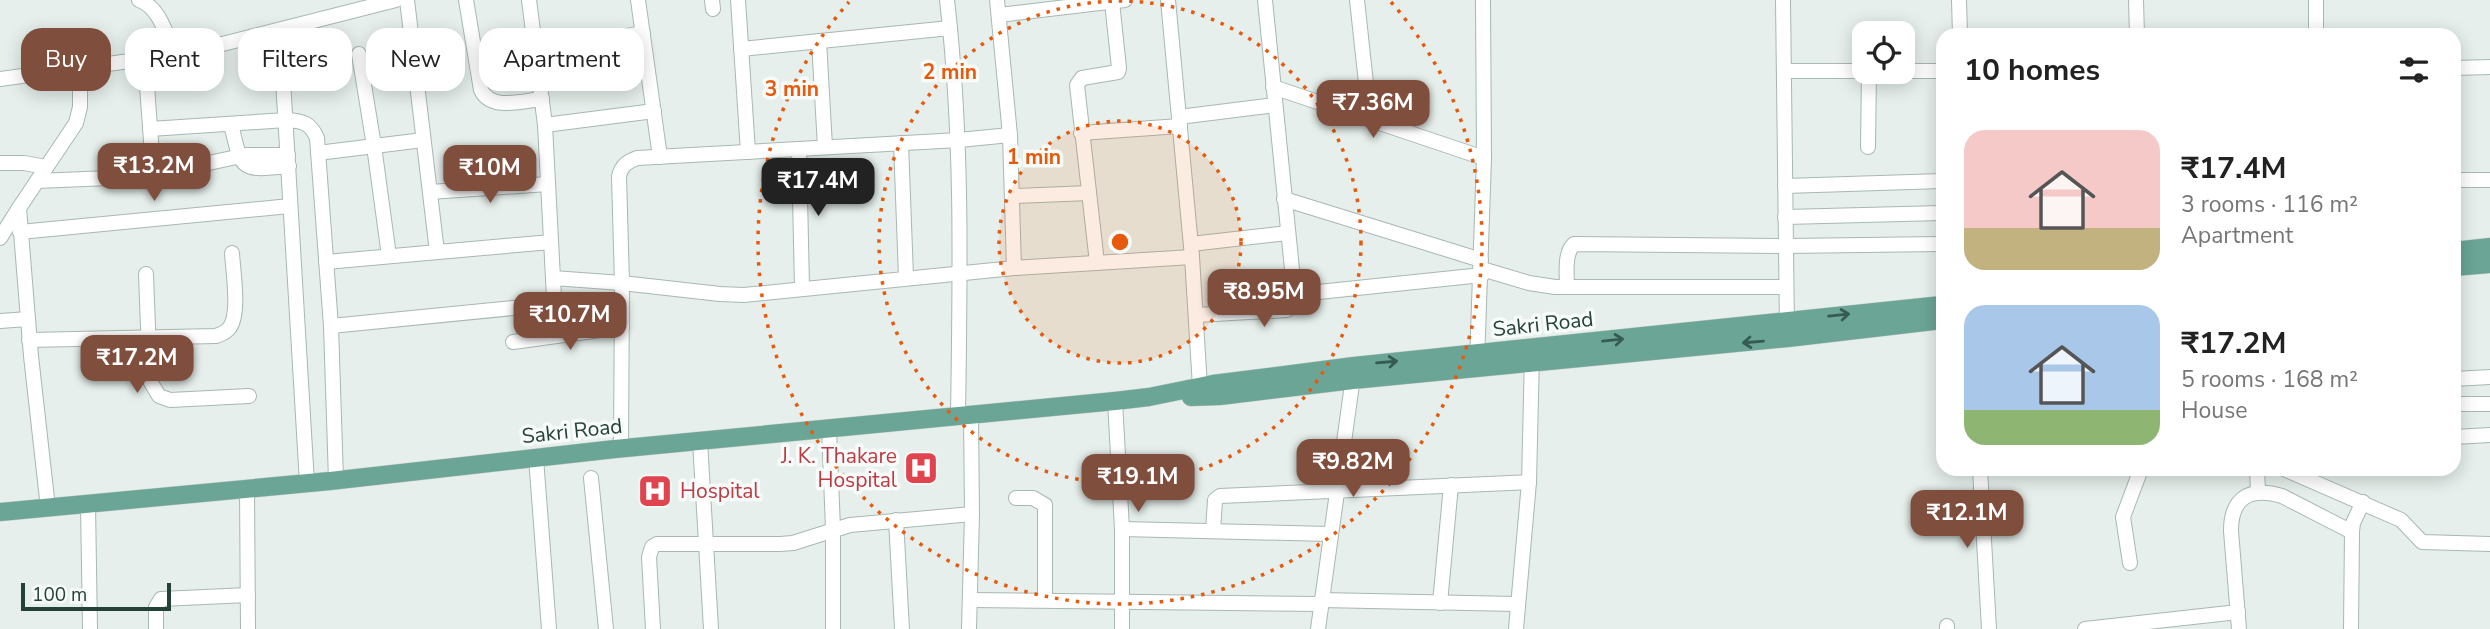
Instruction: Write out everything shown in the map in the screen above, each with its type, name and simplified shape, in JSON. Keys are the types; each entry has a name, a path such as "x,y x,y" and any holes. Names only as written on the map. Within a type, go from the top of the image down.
{"main road":[{"path":"2461,250 2490,247"},
{"path":"2461,266 2490,264"},
{"name":"Sakri Road","path":"1787,330 1936,306"},
{"name":"Sakri Road","path":"0,512 307,483 621,448 1115,401 1200,387 1787,330 1936,320"},
{"name":"Sakri Road","path":"1149,397 1220,396 1353,373"}],"street":[{"path":"139,0 153,9 164,28"},
{"path":"288,28 396,0"},
{"path":"407,0 437,252"},
{"path":"466,0 481,90 485,98 505,103 542,100"},
{"path":"529,0 533,28"},
{"path":"638,0 642,28"},
{"path":"738,0 748,152"},
{"path":"947,0 956,72 959,140 960,273 972,514 969,629"},
{"path":"1168,0 1192,250 1200,387"},
{"path":"1196,315 1287,310 1294,304 1297,292 1292,284 1265,0"},
{"path":"1357,0 1370,120"},
{"path":"1478,361 1484,158 1483,0"},
{"path":"1783,0 1787,330"},
{"path":"1959,0 1960,28"},
{"path":"2136,0 2137,28"},
{"path":"2316,0 2316,28"},
{"path":"1014,268 1014,196 998,7 1118,1 1119,68 1115,73 1079,79 1077,91 1097,263"},
{"path":"741,49 950,28"},
{"path":"644,40 660,157"},
{"path":"819,41 825,147"},
{"path":"359,54 388,256"},
{"path":"2461,68 2490,67"},
{"path":"1784,71 1852,71"},
{"path":"1915,71 1936,71"},
{"path":"0,79 21,76"},
{"path":"1868,147 1869,84"},
{"path":"1273,87 1484,158"},
{"path":"0,238 78,117 81,91"},
{"path":"147,91 153,168 160,174 238,156"},
{"path":"284,91 307,483"},
{"path":"541,91 556,336"},
{"path":"1081,133 1179,122 1275,105"},
{"path":"545,125 654,111"},
{"path":"150,129 286,120 302,121 313,129 317,138 331,326 336,480"},
{"path":"231,124 238,156 247,167 255,170 288,160"},
{"path":"621,448 621,167 638,158 1010,135"},
{"path":"318,153 423,140"},
{"path":"901,143 906,277"},
{"path":"799,149 802,288"},
{"path":"0,163 46,167"},
{"path":"37,181 109,178"},
{"path":"2461,180 2490,180"},
{"path":"1785,186 1936,181"},
{"path":"429,192 548,184"},
{"path":"1014,196 1088,192"},
{"path":"1284,199 1529,283 1567,287 1786,287"},
{"path":"20,232 290,206"},
{"path":"19,208 29,340 48,508"},
{"path":"1785,216 1936,213"},
{"path":"553,278 730,295 906,277 1097,263 1287,233"},
{"path":"326,262 551,242"},
{"path":"1567,287 1568,254 1574,244 1936,244"},
{"path":"29,340 216,336 224,333 235,317 232,253"},
{"path":"1297,292 1308,293 1482,268"},
{"path":"146,274 150,381 159,396 170,400 249,396"},
{"path":"331,326 554,304"},
{"path":"0,321 28,319"},
{"path":"513,342 622,327"},
{"path":"1517,629 1529,482 1532,355"},
{"path":"1318,629 1353,373"},
{"path":"2461,379 2490,377"},
{"path":"1115,401 1122,529 1122,629"},
{"path":"2461,404 2490,404"},
{"path":"829,428 833,629"},
{"path":"2461,437 2490,435"},
{"path":"700,441 711,629"},
{"path":"536,458 549,629"},
{"path":"1980,476 1989,629"},
{"path":"2130,563 2123,517 2138,476"},
{"path":"2299,476 2401,520 2422,542 2490,544"},
{"path":"591,478 606,629"},
{"path":"2239,629 2231,515 2258,479 2282,496 2353,527"},
{"path":"1213,531 1214,500 1220,496 1529,482"},
{"path":"1440,603 1451,485"},
{"path":"247,489 248,629"},
{"path":"1016,498 1033,498 1045,505 1045,600"},
{"path":"88,504 90,629"},
{"path":"2351,629 2353,527 2362,505"},
{"path":"653,629 649,557 652,547 663,543 793,543 833,528 972,514"},
{"path":"896,520 902,629"},
{"path":"1122,529 1329,534"},
{"path":"156,629 156,607 161,599 248,595"},
{"path":"970,600 1517,604"},
{"path":"2085,629 2238,612"}],"place":[{"name":"J. K. Thakare Hospital","path":"921,468"},
{"name":"Hospital","path":"655,491"}]}
